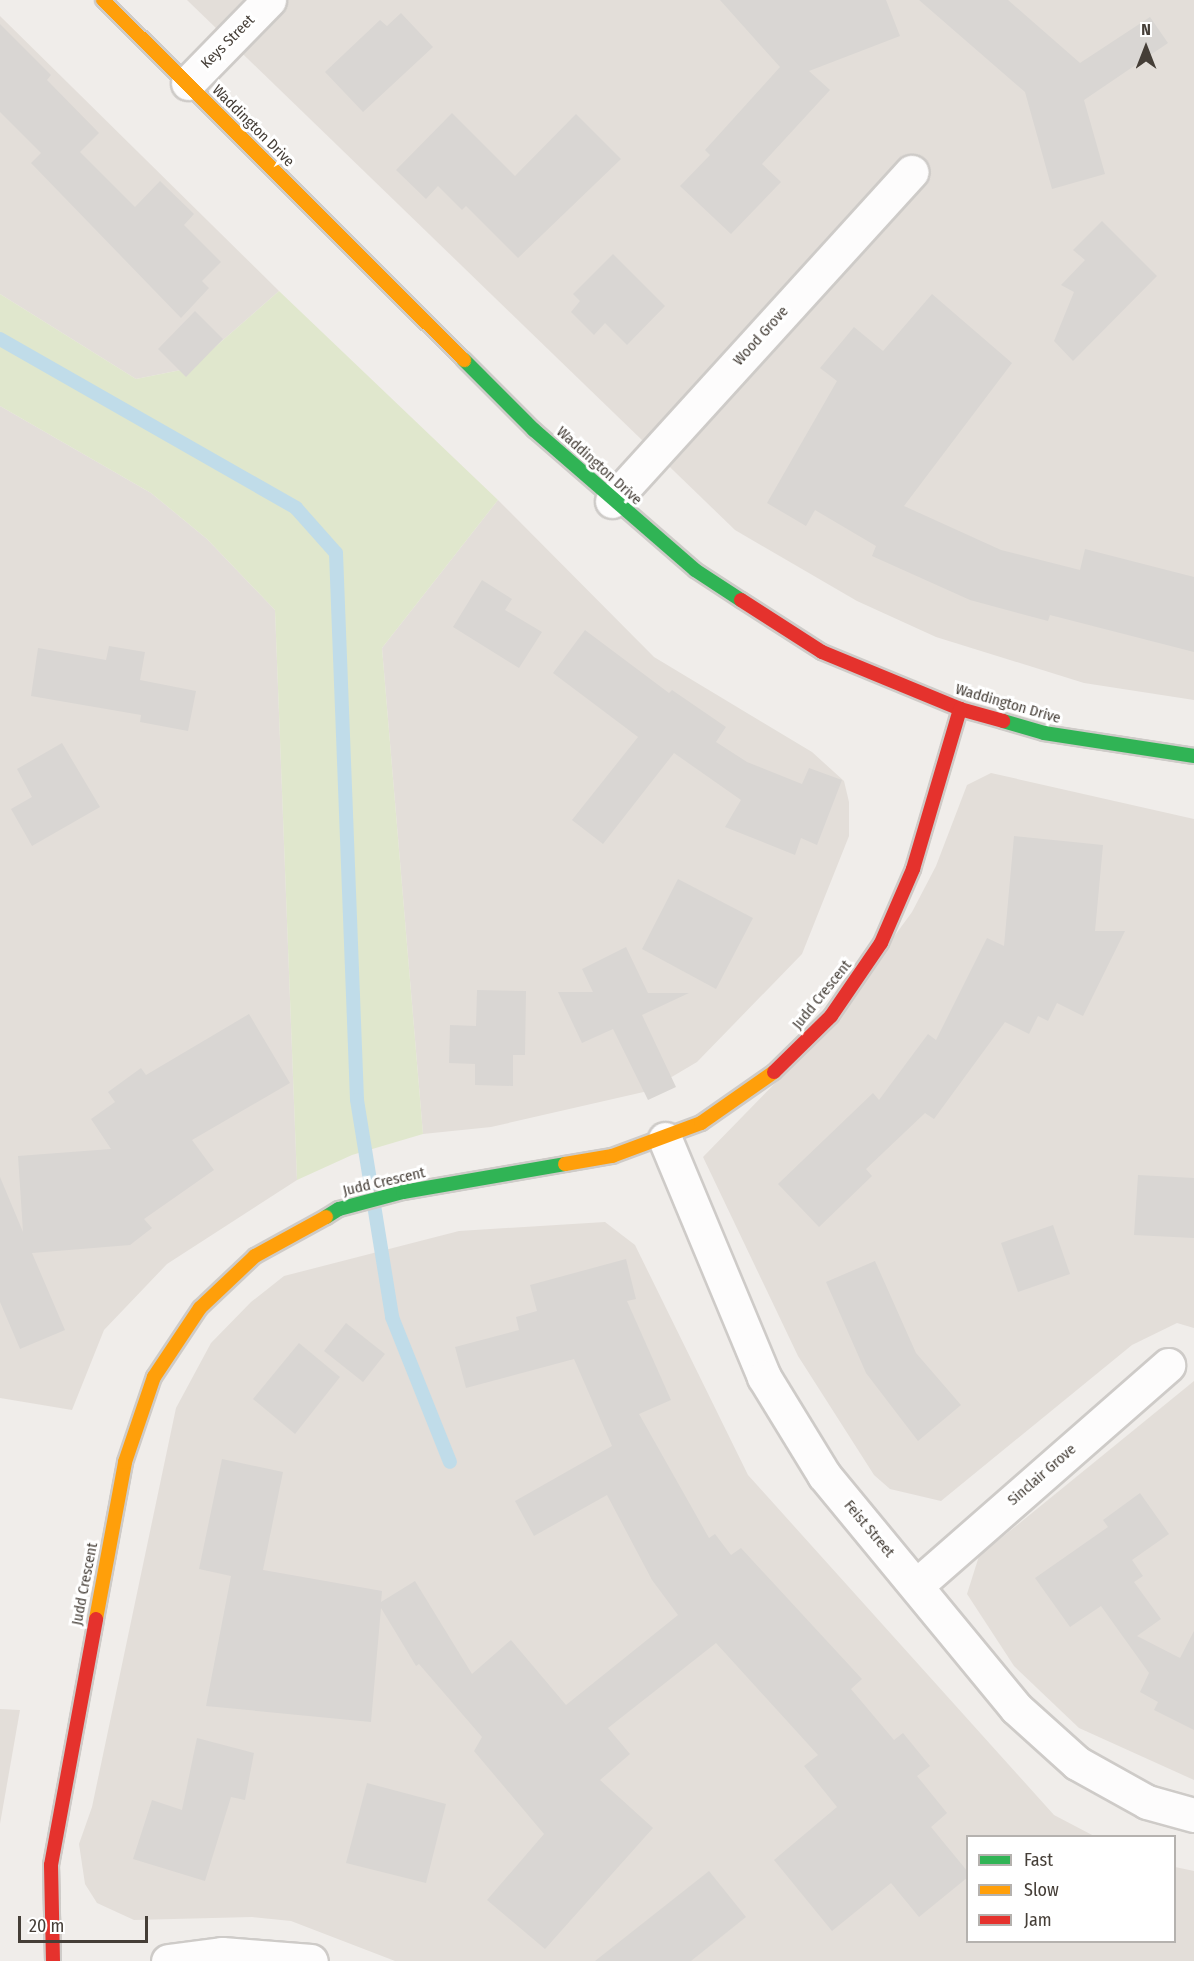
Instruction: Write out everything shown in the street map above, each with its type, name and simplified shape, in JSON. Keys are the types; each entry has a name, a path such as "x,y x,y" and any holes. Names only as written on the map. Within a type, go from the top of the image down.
{"street":[{"name":"Waddington Drive","path":"103,0 534,430 612,501 695,570 822,652 960,709 1044,733 1194,756"},
{"name":"Keys Street","path":"188,83 269,0"},
{"name":"Wood Grove","path":"612,501 911,172"},
{"name":"Judd Crescent","path":"52,1961 51,1865 123,1473 137,1418 170,1350 207,1301 255,1256 339,1209 403,1192 467,1183 612,1156 665,1139 701,1123 769,1076 831,1016 881,943 902,897 960,709"},
{"name":"Feist Street","path":"665,1139 764,1377 824,1475 917,1585 1016,1708 1077,1763 1148,1803 1194,1815"},
{"name":"Sinclair Grove","path":"917,1585 1168,1365"},
{"path":"168,1961 222,1954 311,1961"}],"shaded area":[{"path":"187,0 1194,0 1194,700 1084,683 936,637 857,601 735,530"},
{"path":"0,16 279,291 191,368 136,379 0,294"},
{"path":"0,406 151,493 207,539 275,610 297,1180 167,1264 104,1330 72,1410 0,1398"},
{"path":"498,500 654,657 812,752 844,781 849,802 849,836 802,954 697,1062 648,1091 491,1127 423,1134 382,648"},
{"path":"991,773 1194,819 1194,1328 1177,1323 1132,1345 941,1501 890,1489 874,1475 798,1356 703,1157 821,1036 912,912 936,866 967,785"},
{"path":"605,1222 635,1245 748,1475 1054,1815 1092,1835 966,1835 966,1943 1176,1943 1176,1867 1194,1871 1194,1961 395,1961 291,1921 252,1917 134,1920 97,1903 85,1884 79,1844 92,1807 176,1408 211,1343 251,1302 284,1276 459,1231"},
{"path":"1194,1381 1194,1780 1079,1728 1014,1666 967,1594 979,1556"},
{"path":"0,1709 20,1710 0,1824"}],"green space":[{"path":"279,291 498,500 382,648 423,1134 352,1155 297,1180 275,610 207,539 151,493 0,406 0,294 136,379 191,368"}],"building":[{"path":"720,0 886,0 900,36 809,71 830,90 762,164 781,182 731,234 680,186 710,155 705,150 780,67"},
{"path":"919,0 1008,0 1080,63 1150,17 1168,43 1084,100 1105,174 1052,189 1025,92"},
{"path":"401,13 433,47 363,112 325,72 380,20 387,26"},
{"path":"0,24 51,75 47,80 99,133 80,152 135,207 160,181 194,214 184,225 221,262 202,281 209,288 181,318 31,163 41,153 0,112"},
{"path":"452,113 515,176 576,114 621,159 518,258 466,206 462,210 438,186 426,199 396,170"},
{"path":"1102,221 1157,276 1073,361 1054,341 1074,292 1061,285 1085,260 1073,250"},
{"path":"613,254 665,306 627,345 605,323 594,335 571,312 580,301 573,294"},
{"path":"932,294 1012,363 904,506 1001,550 1080,570 1085,549 1194,577 1194,652 1050,615 1048,621 970,600 872,556 876,546 815,510 806,526 767,503 837,381 820,368 854,327 883,351"},
{"path":"195,311 223,339 186,377 158,349"},
{"path":"482,580 512,599 505,610 542,632 519,668 453,627"},
{"path":"585,630 669,693 672,690 726,727 716,742 747,762 802,784 809,768 842,780 817,845 801,838 795,855 725,827 741,800 674,753 603,844 572,820 638,737 553,673"},
{"path":"109,646 145,652 140,680 196,691 188,731 140,722 141,715 31,696 38,648 106,660"},
{"path":"62,743 100,807 32,846 11,809 32,797 17,769"},
{"path":"1014,836 1103,845 1095,931 1125,931 1083,1016 1057,1003 1048,1021 1038,1016 1029,1034 1005,1022 934,1119 925,1113 866,1169 872,1176 819,1227 778,1184 873,1093 879,1100 928,1034 936,1040 987,938 1004,946"},
{"path":"678,879 753,918 716,989 642,949"},
{"path":"626,947 648,993 689,993 642,1015 676,1087 648,1100 613,1029 582,1043 558,992 593,992 582,969"},
{"path":"477,990 526,991 525,1055 513,1055 513,1086 475,1085 475,1064 449,1063 450,1025 476,1026"},
{"path":"249,1014 290,1083 192,1140 214,1170 144,1219 152,1228 130,1245 32,1253 65,1330 20,1349 0,1302 0,1177 23,1232 18,1156 111,1149 91,1119 115,1102 108,1092 141,1068 146,1075"},
{"path":"1138,1175 1194,1178 1194,1238 1134,1235"},
{"path":"1053,1225 1070,1274 1018,1292 1001,1243"},
{"path":"626,1259 636,1299 627,1301 671,1400 639,1414 709,1538 715,1534 731,1555 741,1548 862,1679 851,1689 894,1740 903,1733 930,1766 917,1776 947,1813 931,1827 966,1870 966,1879 919,1917 891,1883 832,1931 774,1860 837,1807 804,1766 818,1755 716,1643 608,1728 630,1754 600,1780 653,1828 545,1949 487,1900 544,1834 474,1751 482,1737 419,1664 416,1666 381,1608 371,1722 206,1706 231,1576 199,1569 222,1459 283,1472 263,1570 382,1591 381,1602 415,1581 472,1674 511,1640 566,1705 678,1615 652,1580 607,1495 534,1536 515,1501 612,1446 574,1359 466,1388 455,1347 519,1330 516,1317 537,1311 530,1285"},
{"path":"875,1261 916,1353 961,1405 918,1441 866,1373 826,1282"},
{"path":"346,1323 385,1354 363,1382 324,1351"},
{"path":"299,1343 340,1377 295,1434 253,1399"},
{"path":"1140,1493 1169,1534 1132,1560 1143,1576 1134,1582 1161,1619 1137,1636 1180,1658 1194,1631 1194,1730 1154,1710 1158,1702 1140,1692 1149,1673 1101,1606 1070,1627 1035,1578 1108,1527 1103,1520"},
{"path":"197,1738 254,1753 245,1800 231,1797 205,1881 133,1859 152,1800 182,1810"},
{"path":"367,1783 446,1804 426,1883 346,1863"},
{"path":"709,1871 746,1917 691,1961 595,1961"}],"waterway":[{"path":"0,339 296,508 336,553 357,1100 392,1317 450,1462"}],"traffic: fast":[{"path":"464,360 534,430 695,570 741,600"},
{"path":"1003,721 1044,733 1194,756"},
{"path":"326,1217 339,1209 403,1192 565,1164"}],"traffic: slow":[{"path":"103,0 464,360"},
{"path":"565,1164 612,1156 701,1123 774,1072"},
{"path":"96,1619 125,1462 154,1377 200,1308 255,1256 326,1217"}],"traffic: jam":[{"path":"741,600 822,652 960,709 1003,721"},
{"path":"774,1072 831,1016 881,943 913,869 960,709"},
{"path":"53,1961 51,1865 96,1619"}]}
